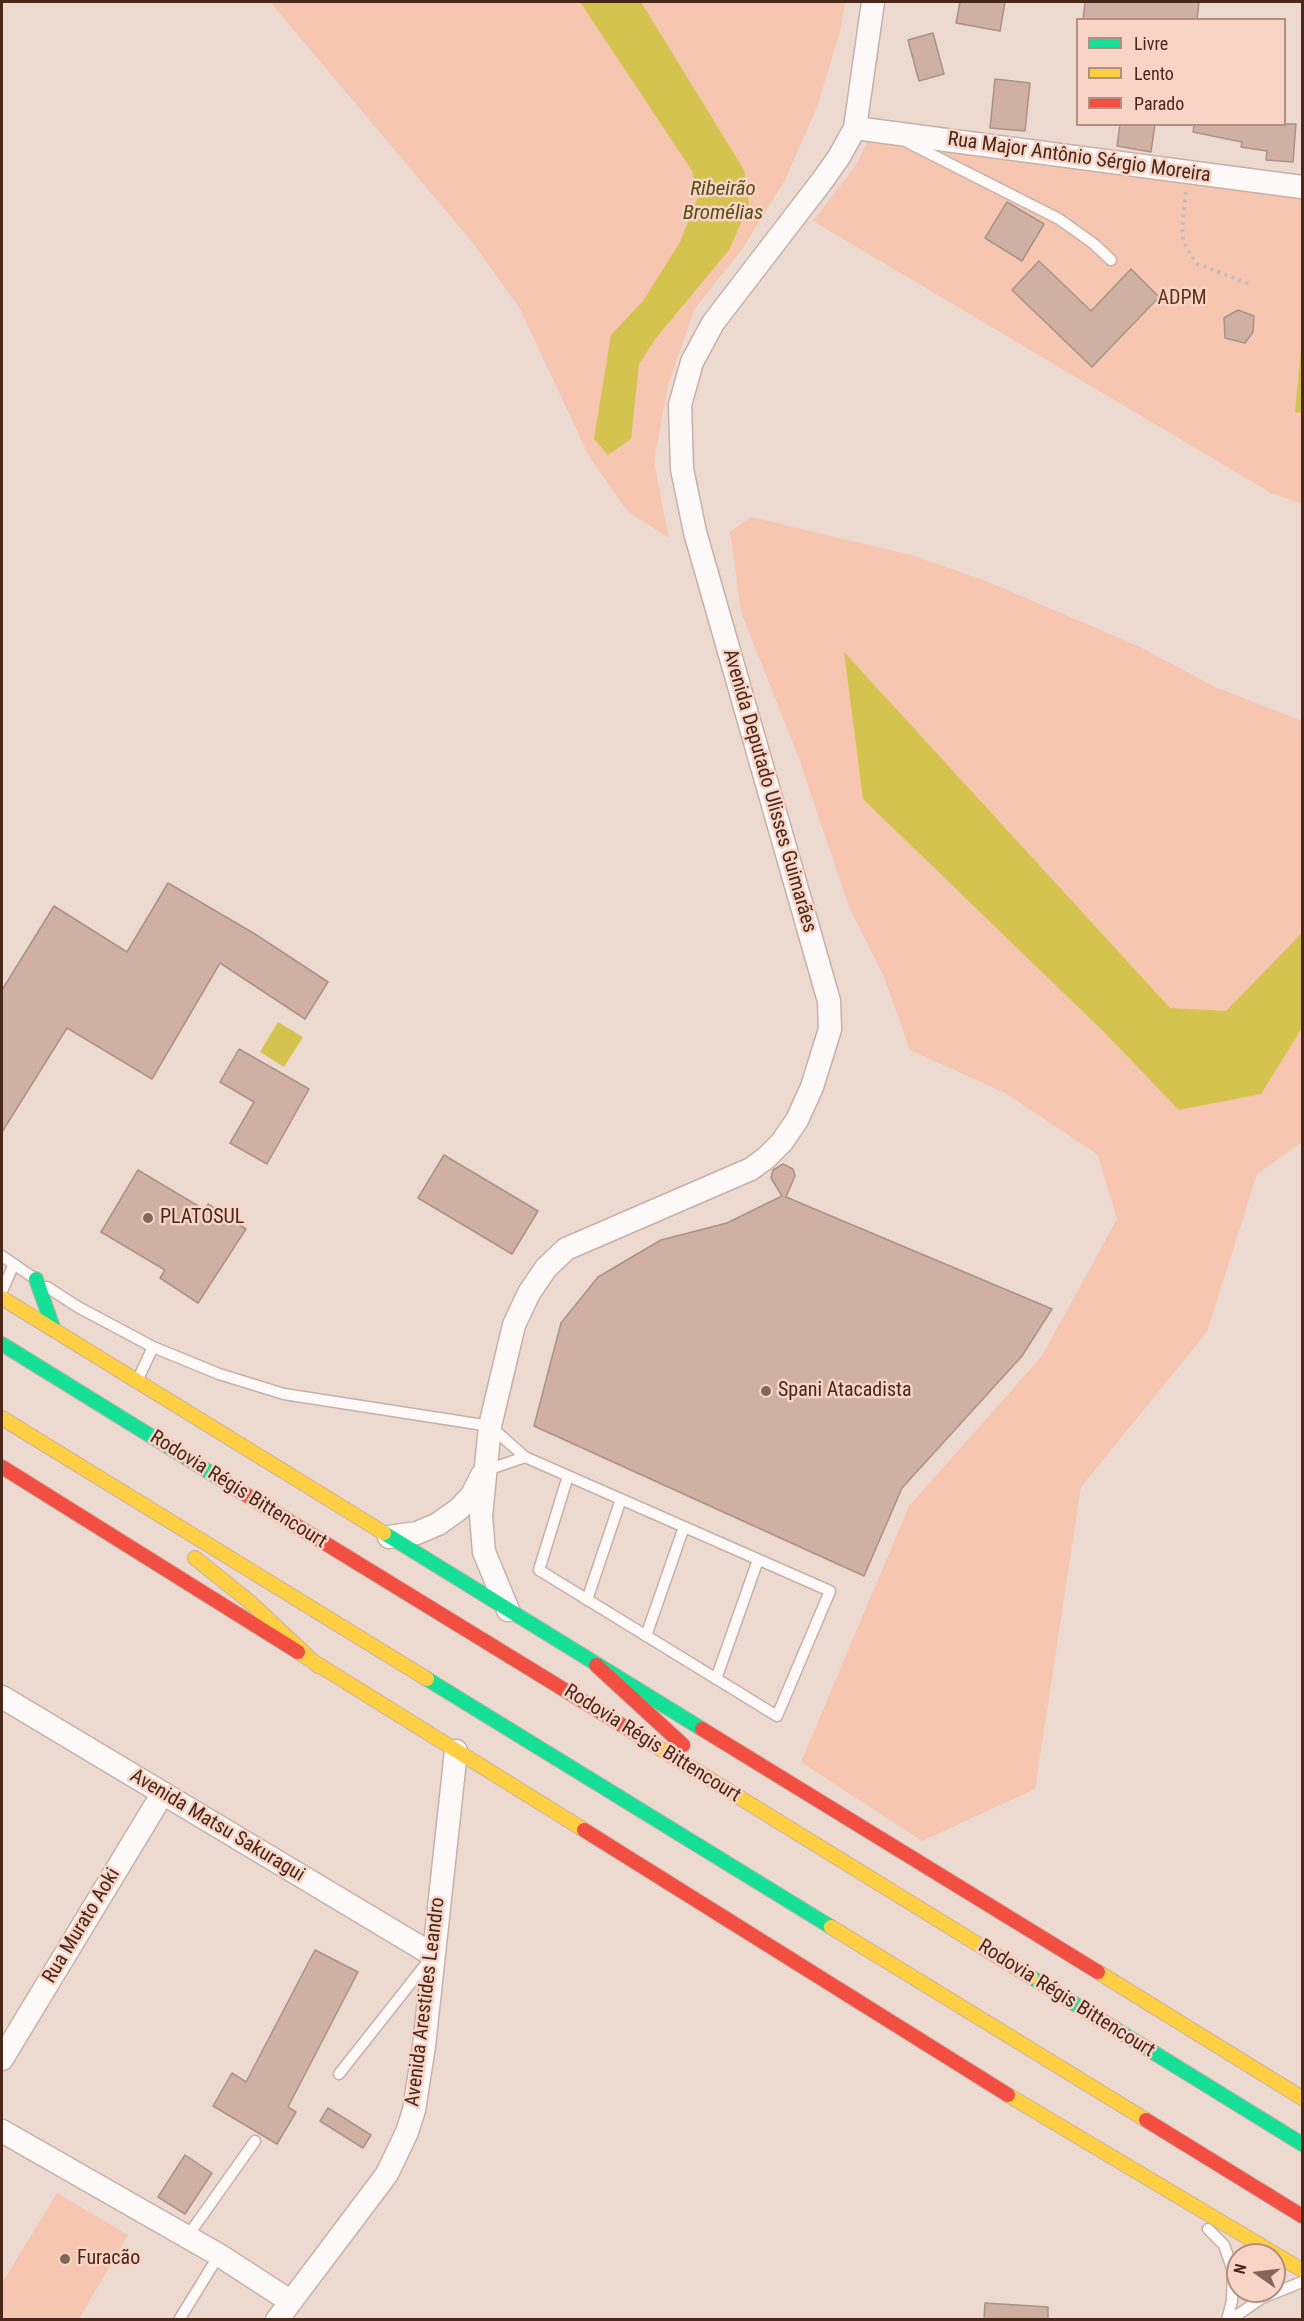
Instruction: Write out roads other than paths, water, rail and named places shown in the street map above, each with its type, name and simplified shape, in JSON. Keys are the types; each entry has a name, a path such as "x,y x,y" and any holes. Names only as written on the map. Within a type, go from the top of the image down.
{"main road":[{"path":"36,1279 54,1330"},
{"path":"2,1298 1302,2098"},
{"name":"Rodovia Régis Bittencourt","path":"2,1344 1302,2144"},
{"path":"2,1418 1302,2216"},
{"path":"56,1451 251,1603 318,1666"},
{"path":"2,1467 1028,2107 1302,2270"},
{"path":"596,1665 670,1735 783,1825"}],"street":[{"name":"Avenida Deputado Ulisses Guimarães","path":"508,1611 484,1552 481,1516 490,1426 514,1325 529,1293 546,1268 566,1249 751,1169 766,1158 782,1142 797,1120 825,1051 830,1029 829,1001 695,532 682,469 680,405 692,362 713,323 833,165 855,128 873,2"},
{"name":"Rua Major Antônio Sérgio Moreira","path":"855,128 1302,187"},
{"name":"Avenida Deputado Ulisses Guimarães","path":"389,1537 417,1533 438,1524 459,1509 472,1495 484,1471"},
{"name":"Avenida Matsu Sakuragui","path":"2,1697 433,1955"},
{"name":"Avenida Arestides Leandro","path":"277,2319 373,2194 398,2155 414,2110 456,1751"},
{"name":"Rua Murato Aoki","path":"2,2059 163,1793"},
{"path":"2,2131 219,2255 290,2301"}],"lane":[{"path":"888,132 1059,219 1094,244 1110,260"},
{"path":"2,1256 78,1307 153,1347 219,1374 284,1394 490,1426 525,1457 830,1591 777,1716 538,1570 568,1476"},
{"path":"2,1291 14,1264"},
{"path":"137,1380 153,1347"},
{"path":"484,1471 525,1457"},
{"path":"587,1600 621,1499"},
{"path":"646,1636 684,1527"},
{"path":"716,1679 758,1560"},
{"path":"339,2074 433,1955"},
{"path":"187,2237 255,2141"},
{"path":"1146,2177 1204,2225 1224,2245 1233,2271 1228,2319"},
{"path":"178,2319 219,2255"},
{"path":"1228,2319 1262,2298 1302,2282"}],"water":[{"name":"Ribeirão Bromélias","path":"580,2 641,2 744,170 749,205 729,250 656,338 639,364 631,439 608,455 594,439 611,335 643,301 680,242 698,197 692,171"},
{"path":"1302,340 1302,413 1295,412"},
{"path":"844,652 1170,1008 1226,1011 1302,933 1302,1028 1261,1094 1179,1110 1104,1032 863,799"},
{"path":"278,1022 303,1037 284,1067 260,1052"}],"place":[{"name":"PLATOSUL","path":"148,1218"},
{"name":"Spani Atacadista","path":"766,1391"},
{"name":"Furacão","path":"65,2259"}],"park label":[{"name":"ADPM","path":"1182,299"}]}
